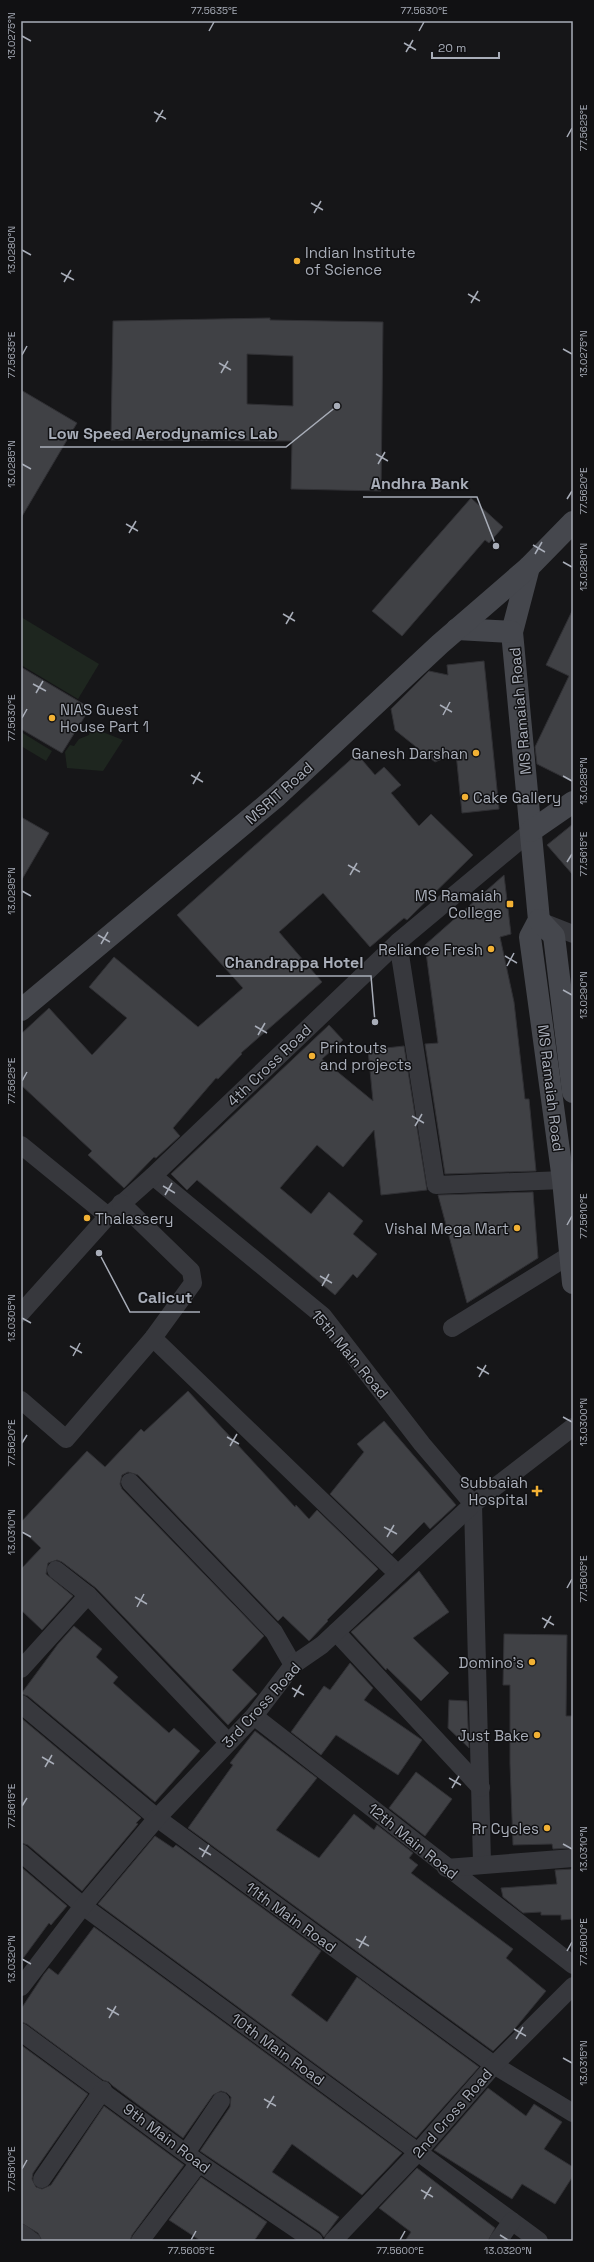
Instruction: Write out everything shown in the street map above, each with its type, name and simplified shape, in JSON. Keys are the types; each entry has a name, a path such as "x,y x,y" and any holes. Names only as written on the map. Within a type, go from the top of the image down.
{"main road":[{"name":"MS Ramaiah Road","path":"573,522 529,567 512,632 539,920 530,937 562,1180 573,1283"},
{"name":"MSRIT Road","path":"21,1010 277,796 457,629 529,567"},
{"path":"457,629 512,632"},
{"path":"531,831 573,802"},
{"name":"MS Ramaiah Road","path":"539,920 554,936 573,1092"}],"street":[{"name":"4th Cross Road","path":"21,1313 121,1203 153,1176 398,942 531,831"},
{"path":"539,920 573,934"},
{"path":"398,942 436,1185 562,1180"},
{"path":"21,1145 108,1216"},
{"name":"15th Main Road","path":"153,1176 323,1316 422,1444 473,1504"},
{"path":"21,1400 66,1439 153,1338 193,1283 191,1271 121,1203"},
{"path":"452,1328 570,1255"},
{"path":"153,1338 398,1574"},
{"name":"3rd Cross Road","path":"21,1987 27,1966 83,1906 157,1818 254,1716 293,1665 322,1645 473,1504 573,1427"},
{"path":"130,1482 274,1632 293,1665"},
{"path":"473,1504 482,1864"},
{"path":"56,1570 88,1595 228,1742"},
{"path":"21,1669 88,1595"},
{"path":"336,1632 481,1788"},
{"name":"11th Main Road","path":"21,1704 157,1818 494,2065 573,2113"},
{"name":"12th Main Road","path":"254,1716 332,1775 446,1868 573,1965"},
{"name":"10th Main Road","path":"21,1853 83,1906 419,2151 539,2241"},
{"path":"446,1868 573,1858"},
{"name":"2nd Cross Road","path":"333,2241 419,2151 494,2065 573,1986"},
{"name":"9th Main Road","path":"21,2032 104,2090 192,2158 314,2241"},
{"path":"42,2179 104,2090"},
{"path":"140,2241 192,2158 221,2101"},
{"path":"498,2241 512,2221"},
{"path":"21,2233 32,2241"}],"shaded area":[{"path":"21,617 99,664 78,699 21,665"},
{"path":"91,726 100,728 100,731 123,740 103,771 67,768 65,752 70,745 74,746 79,739 89,735"},
{"path":"21,732 52,751 46,761 21,746"}],"building":[{"path":"270,318 270,320 383,322 381,491 291,489 292,441 111,440 113,321","holes":["247,354 293,356 293,406 247,404"]},
{"path":"21,390 77,423 21,518"},
{"path":"471,498 503,527 489,543 485,540 402,636 372,611"},
{"path":"573,609 573,782 537,764 535,747 569,676 546,665"},
{"path":"484,661 499,809 462,813 456,753 435,762 395,730 391,709 429,671 448,675 447,665"},
{"name":"NIAS Guest House Part 1","path":"21,667 90,708 62,753 21,729"},
{"path":"357,754 375,775 384,767 401,785 391,793 419,826 431,814 473,855 407,920 404,918 370,947 323,893 279,932 322,982 241,1053 242,1054 218,1079 216,1078 173,1128 180,1136 156,1158 154,1157 124,1188 88,1155 92,1151 21,1085 21,1034 49,1008 92,1055 127,1018 89,987 114,957 198,1027 243,988 177,915"},
{"path":"21,817 49,833 21,881"},
{"path":"573,824 573,875 547,845"},
{"path":"504,875 511,934 500,937 514,1002 525,1099 529,1099 536,1171 445,1174 425,1044 438,1043 425,945"},
{"path":"329,1025 343,1040 322,1059 373,1101 368,1050 404,1046 427,1190 381,1195 374,1130 343,1167 317,1145 280,1188 311,1214 329,1192 363,1221 353,1234 377,1254 357,1278 353,1274 335,1295 197,1180 187,1190 171,1174"},
{"path":"533,1192 538,1258 467,1303 438,1195"},
{"path":"188,1391 295,1507 296,1505 309,1519 317,1510 378,1569 327,1620 328,1621 309,1641 283,1616 278,1621 138,1475 128,1472 122,1475 120,1484 122,1489 264,1636 232,1670 257,1694 228,1725 96,1588 62,1562 57,1560 48,1563 46,1574 73,1596 42,1630 21,1610 21,1569 41,1548 21,1529 21,1522 87,1451 105,1467 141,1429 144,1432"},
{"path":"384,1421 456,1505 430,1529 424,1522 392,1554 330,1494 364,1452 357,1444"},
{"path":"419,1571 449,1612 413,1638 449,1673 421,1701 387,1668 386,1670 351,1632"},
{"path":"74,1626 102,1649 96,1657 118,1677 113,1683 169,1733 174,1728 200,1751 155,1802 28,1696 21,1694 58,1644"},
{"path":"504,1634 567,1635 566,1716 573,1716 573,1848 553,1849 552,1844 513,1845 510,1764 510,1685 503,1685"},
{"path":"350,1663 373,1688 364,1700 422,1740 398,1775 336,1735 321,1755 291,1732 324,1686 330,1690"},
{"path":"449,1700 467,1701 469,1748 448,1728"},
{"path":"21,1718 141,1818 136,1823 138,1824 82,1891 28,1845 21,1843"},
{"path":"255,1731 317,1778 276,1830 319,1858 354,1814 374,1830 377,1825 413,1853 409,1858 418,1865 411,1873 513,1949 506,1958 546,1991 512,2032 493,2051 188,1828 233,1765 230,1763"},
{"path":"416,1772 452,1799 425,1836 389,1808"},
{"path":"155,1836 173,1848 176,1845 321,1951 291,1995 327,2022 357,1977 479,2067 416,2138 98,1904"},
{"path":"21,1867 67,1906 51,1925 49,1923 21,1961"},
{"path":"573,1869 573,1919 561,1920 561,1915 541,1915 541,1912 523,1913 503,1897 501,1888 557,1884 555,1870"},
{"path":"94,1927 402,2153 362,2195 292,2144 272,2172 339,2217 324,2237 320,2232 200,2151 230,2107 231,2097 227,2093 221,2091 213,2095 183,2138 109,2082 103,2080 27,2024 21,2022 21,2009 44,1974 49,1968 58,1975"},
{"path":"21,2045 88,2094 33,2173 32,2179 36,2187 42,2189 51,2185 104,2106 184,2165 132,2235 130,2241 42,2241 38,2233 21,2223"},
{"path":"488,2088 526,2116 534,2104 562,2122 544,2149 573,2167 573,2176 555,2204 522,2184 512,2199 434,2150"},
{"path":"417,2168 495,2228 488,2241 405,2241 411,2232 379,2208"},
{"path":"201,2177 267,2222 254,2241 201,2241 169,2220"}],"place":[{"name":"Indian Institute of Science","path":"297,261"},
{"name":"Low Speed Aerodynamics Lab","path":"337,406"},
{"name":"Andhra Bank","path":"496,546"},
{"name":"NIAS Guest House Part 1","path":"52,718"},
{"name":"Ganesh Darshan","path":"476,753"},
{"name":"Cake Gallery","path":"465,797"},
{"name":"MS Ramaiah College","path":"510,904"},
{"name":"Reliance Fresh","path":"491,949"},
{"name":"Chandrappa Hotel","path":"375,1022"},
{"name":"Printouts and projects","path":"312,1056"},
{"name":"Thalassery","path":"87,1218"},
{"name":"Vishal Mega Mart","path":"517,1228"},
{"name":"Calicut","path":"99,1253"},
{"name":"Subbaiah Hospital","path":"537,1491"},
{"name":"Domino's","path":"532,1662"},
{"name":"Just Bake","path":"537,1735"},
{"name":"Rr Cycles","path":"547,1828"}]}
